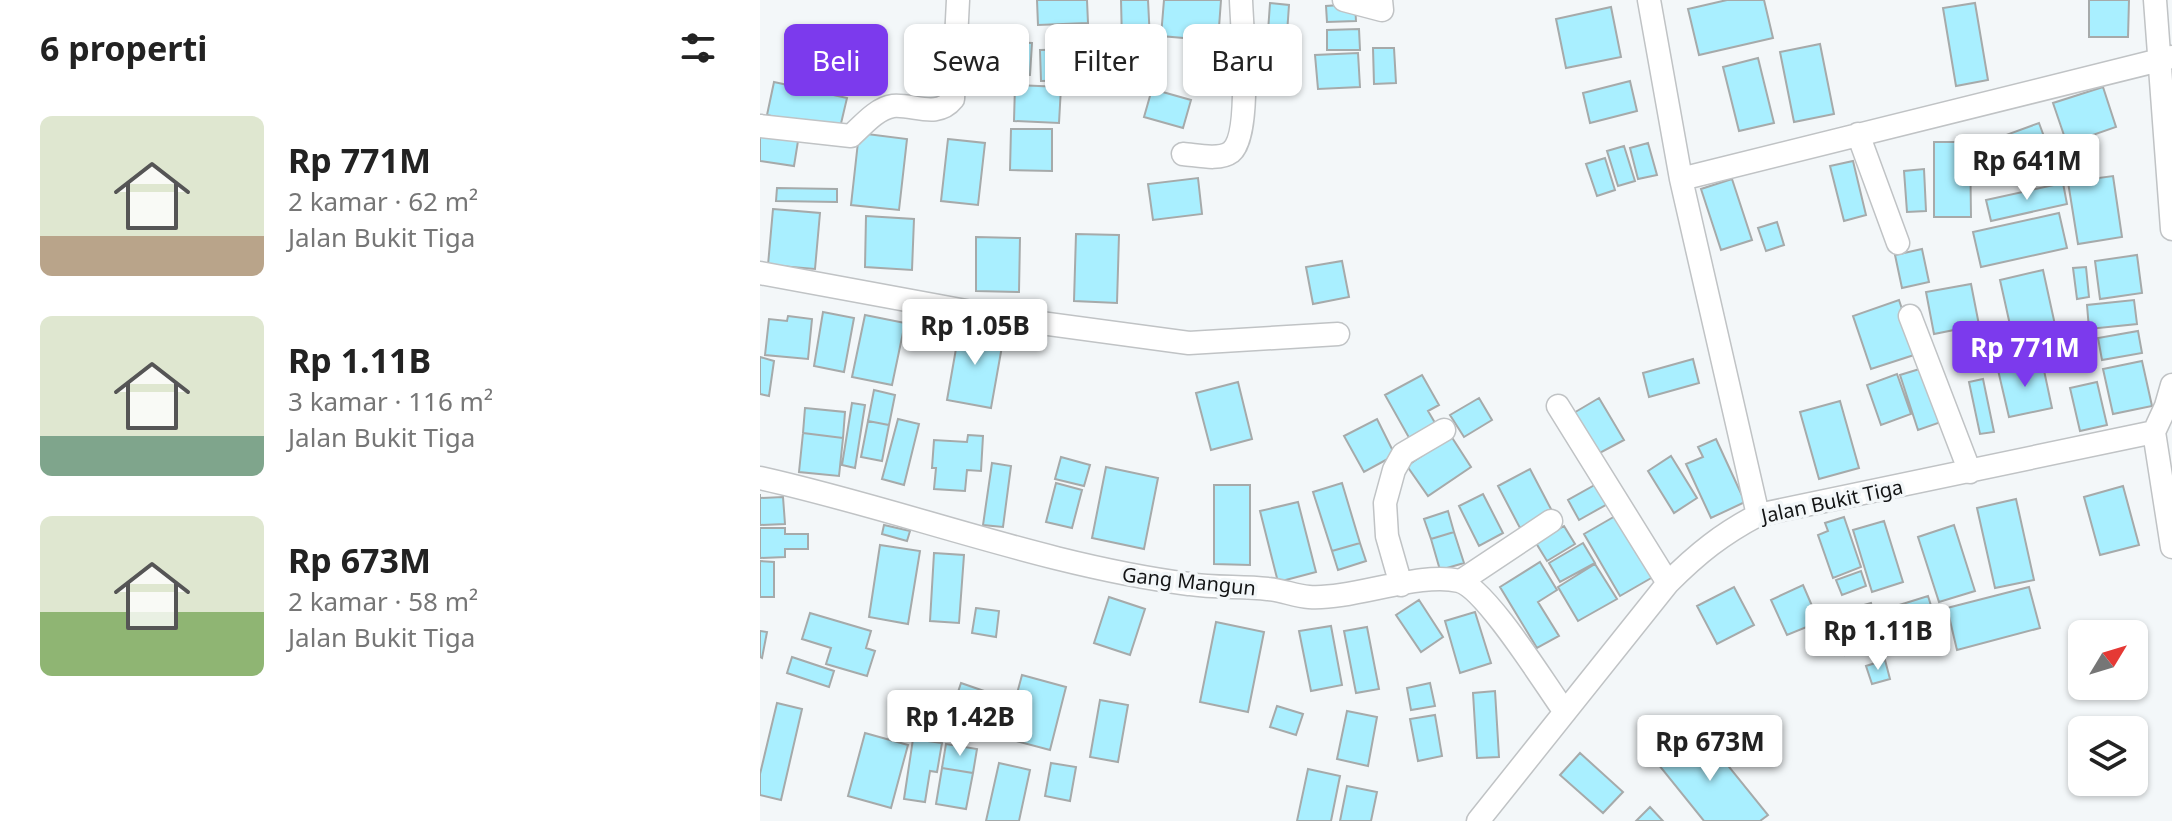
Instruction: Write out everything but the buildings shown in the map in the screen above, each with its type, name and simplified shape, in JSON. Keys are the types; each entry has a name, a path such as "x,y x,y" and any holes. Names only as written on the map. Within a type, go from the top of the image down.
{"street":[{"path":"760,126 851,136 865,122 890,106 935,111 947,107 953,99 958,0"},
{"path":"1183,154 1222,157 1233,150 1240,138 1244,103 1241,0"},
{"path":"1344,0 1382,10 1381,0"},
{"path":"1649,0 1681,179 1758,515"},
{"path":"2155,0 2166,58 2172,229"},
{"path":"1681,179 2166,58"},
{"path":"1858,134 1898,243"},
{"path":"760,273 1004,318 1189,343 1338,334"},
{"path":"1910,316 1970,472"},
{"path":"2172,385 2154,432 2172,547"},
{"path":"1558,406 1668,583"},
{"path":"1401,585 1387,536 1385,503 1394,470 1403,454 1444,430"},
{"name":"Jalan Bukit Tiga","path":"1478,821 1668,583 1723,533 1758,515 2154,432"},
{"name":"Gang Mangun","path":"760,478 827,493 1110,573 1193,585 1270,589 1310,597 1428,580 1461,581"},
{"path":"1551,521 1461,581 1489,604 1565,712"}]}
